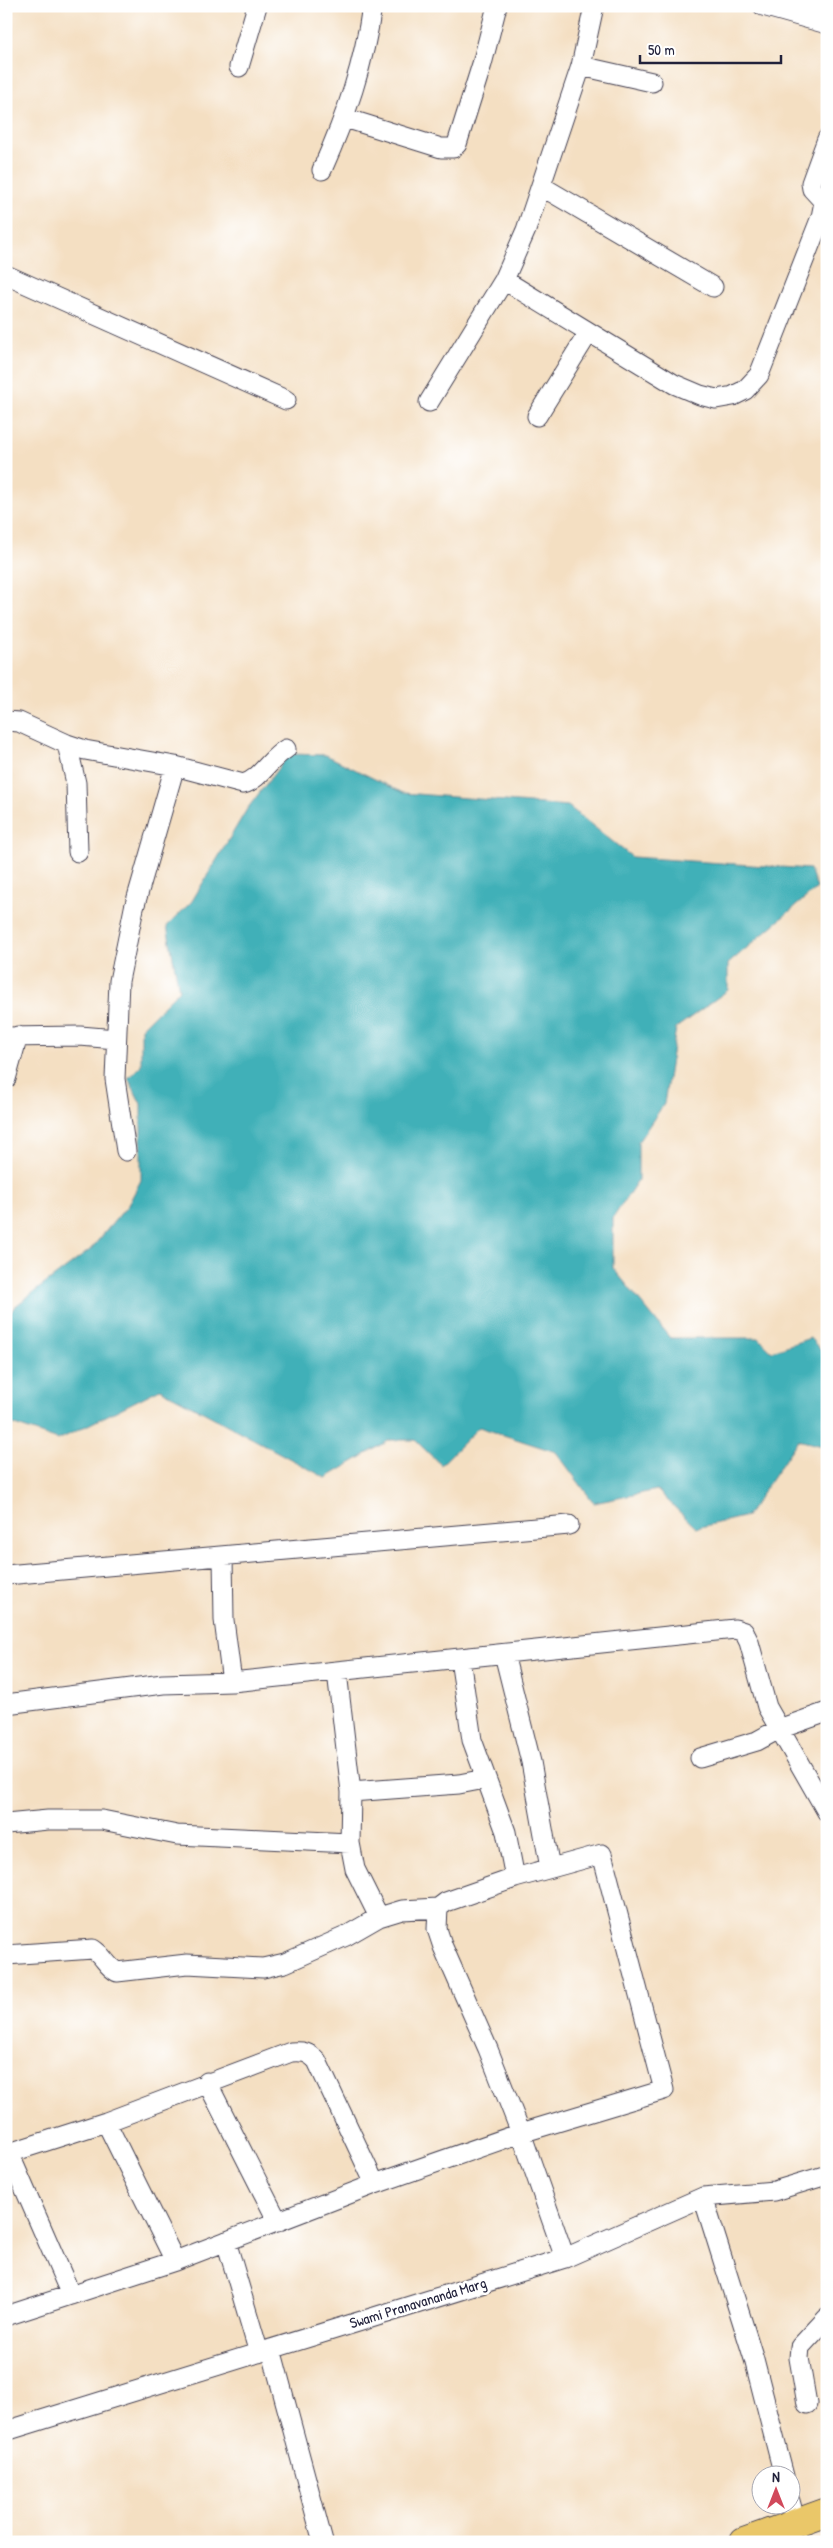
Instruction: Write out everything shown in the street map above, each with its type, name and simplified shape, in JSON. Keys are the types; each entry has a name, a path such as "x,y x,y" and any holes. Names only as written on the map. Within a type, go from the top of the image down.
{"highway":[{"path":"800,2512 827,2512"},
{"path":"744,2542 786,2516"}],"street":[{"path":"239,67 257,6"},
{"path":"322,170 345,118 358,77 372,6"},
{"path":"345,118 442,148 453,148 457,144 482,64 497,6"},
{"path":"429,402 504,280 526,230 581,66 594,6"},
{"path":"763,6 827,24"},
{"path":"581,66 652,82"},
{"path":"504,280 674,384 700,395 716,399 733,396 745,390 759,375 821,216 824,202 812,189 811,183 827,138"},
{"path":"541,186 713,286"},
{"path":"6,275 286,400"},
{"path":"537,416 589,332"},
{"path":"6,721 19,722 67,744 175,766 243,784 252,782 274,756 286,749"},
{"path":"67,744 76,783 78,852"},
{"path":"126,1151 115,1079 118,981 132,917 175,766"},
{"path":"6,1079 12,1036 80,1036 116,1039"},
{"path":"6,1576 570,1525"},
{"path":"222,1556 224,1620 232,1682"},
{"path":"6,1704 163,1684 232,1682 337,1672 735,1629 744,1632 749,1642 767,1707 827,1812"},
{"path":"504,1654 531,1762 550,1868"},
{"path":"460,1659 472,1740 506,1832 514,1878"},
{"path":"337,1672 351,1792 350,1843 355,1869 379,1917"},
{"path":"700,1758 757,1741 779,1729 827,1712"},
{"path":"351,1792 443,1786 485,1779"},
{"path":"6,1824 48,1820 102,1820 177,1835 350,1843"},
{"path":"6,1955 93,1949 101,1954 108,1967 117,1972 188,1964 263,1968 285,1964 346,1936 379,1917 402,1910 438,1908 446,1902 514,1878 602,1854 664,2090 521,2133 375,2184 175,2261 6,2316"},
{"path":"438,1908 437,1929 443,1947 488,2050 521,2133 565,2258"},
{"path":"71,2295 8,2154 106,2122 207,2082 291,2052 302,2051 311,2054 317,2061 375,2184"},
{"path":"207,2082 278,2222"},
{"path":"106,2122 175,2261"},
{"name":"Swami Pranavananda Marg","path":"6,2431 565,2258 703,2197 774,2191 827,2175"},
{"path":"703,2197 754,2359 781,2466"},
{"path":"226,2241 265,2351 323,2542"},
{"path":"807,2404 799,2358 800,2347 827,2318"}],"water":[{"path":"289,754 326,755 403,793 568,806 632,857 810,869 817,888 728,964 728,990 676,1028 664,1104 638,1142 638,1180 613,1218 613,1268 670,1338 759,1338 772,1351 810,1338 827,1357 827,1447 798,1440 747,1516 696,1528 657,1490 594,1503 556,1452 479,1427 441,1465 415,1440 390,1440 326,1478 160,1389 58,1440 6,1422 6,1321 14,1307 90,1250 128,1205 141,1180 141,1104 128,1078 141,1065 141,1028 179,990 167,926 192,901 247,809"}]}
